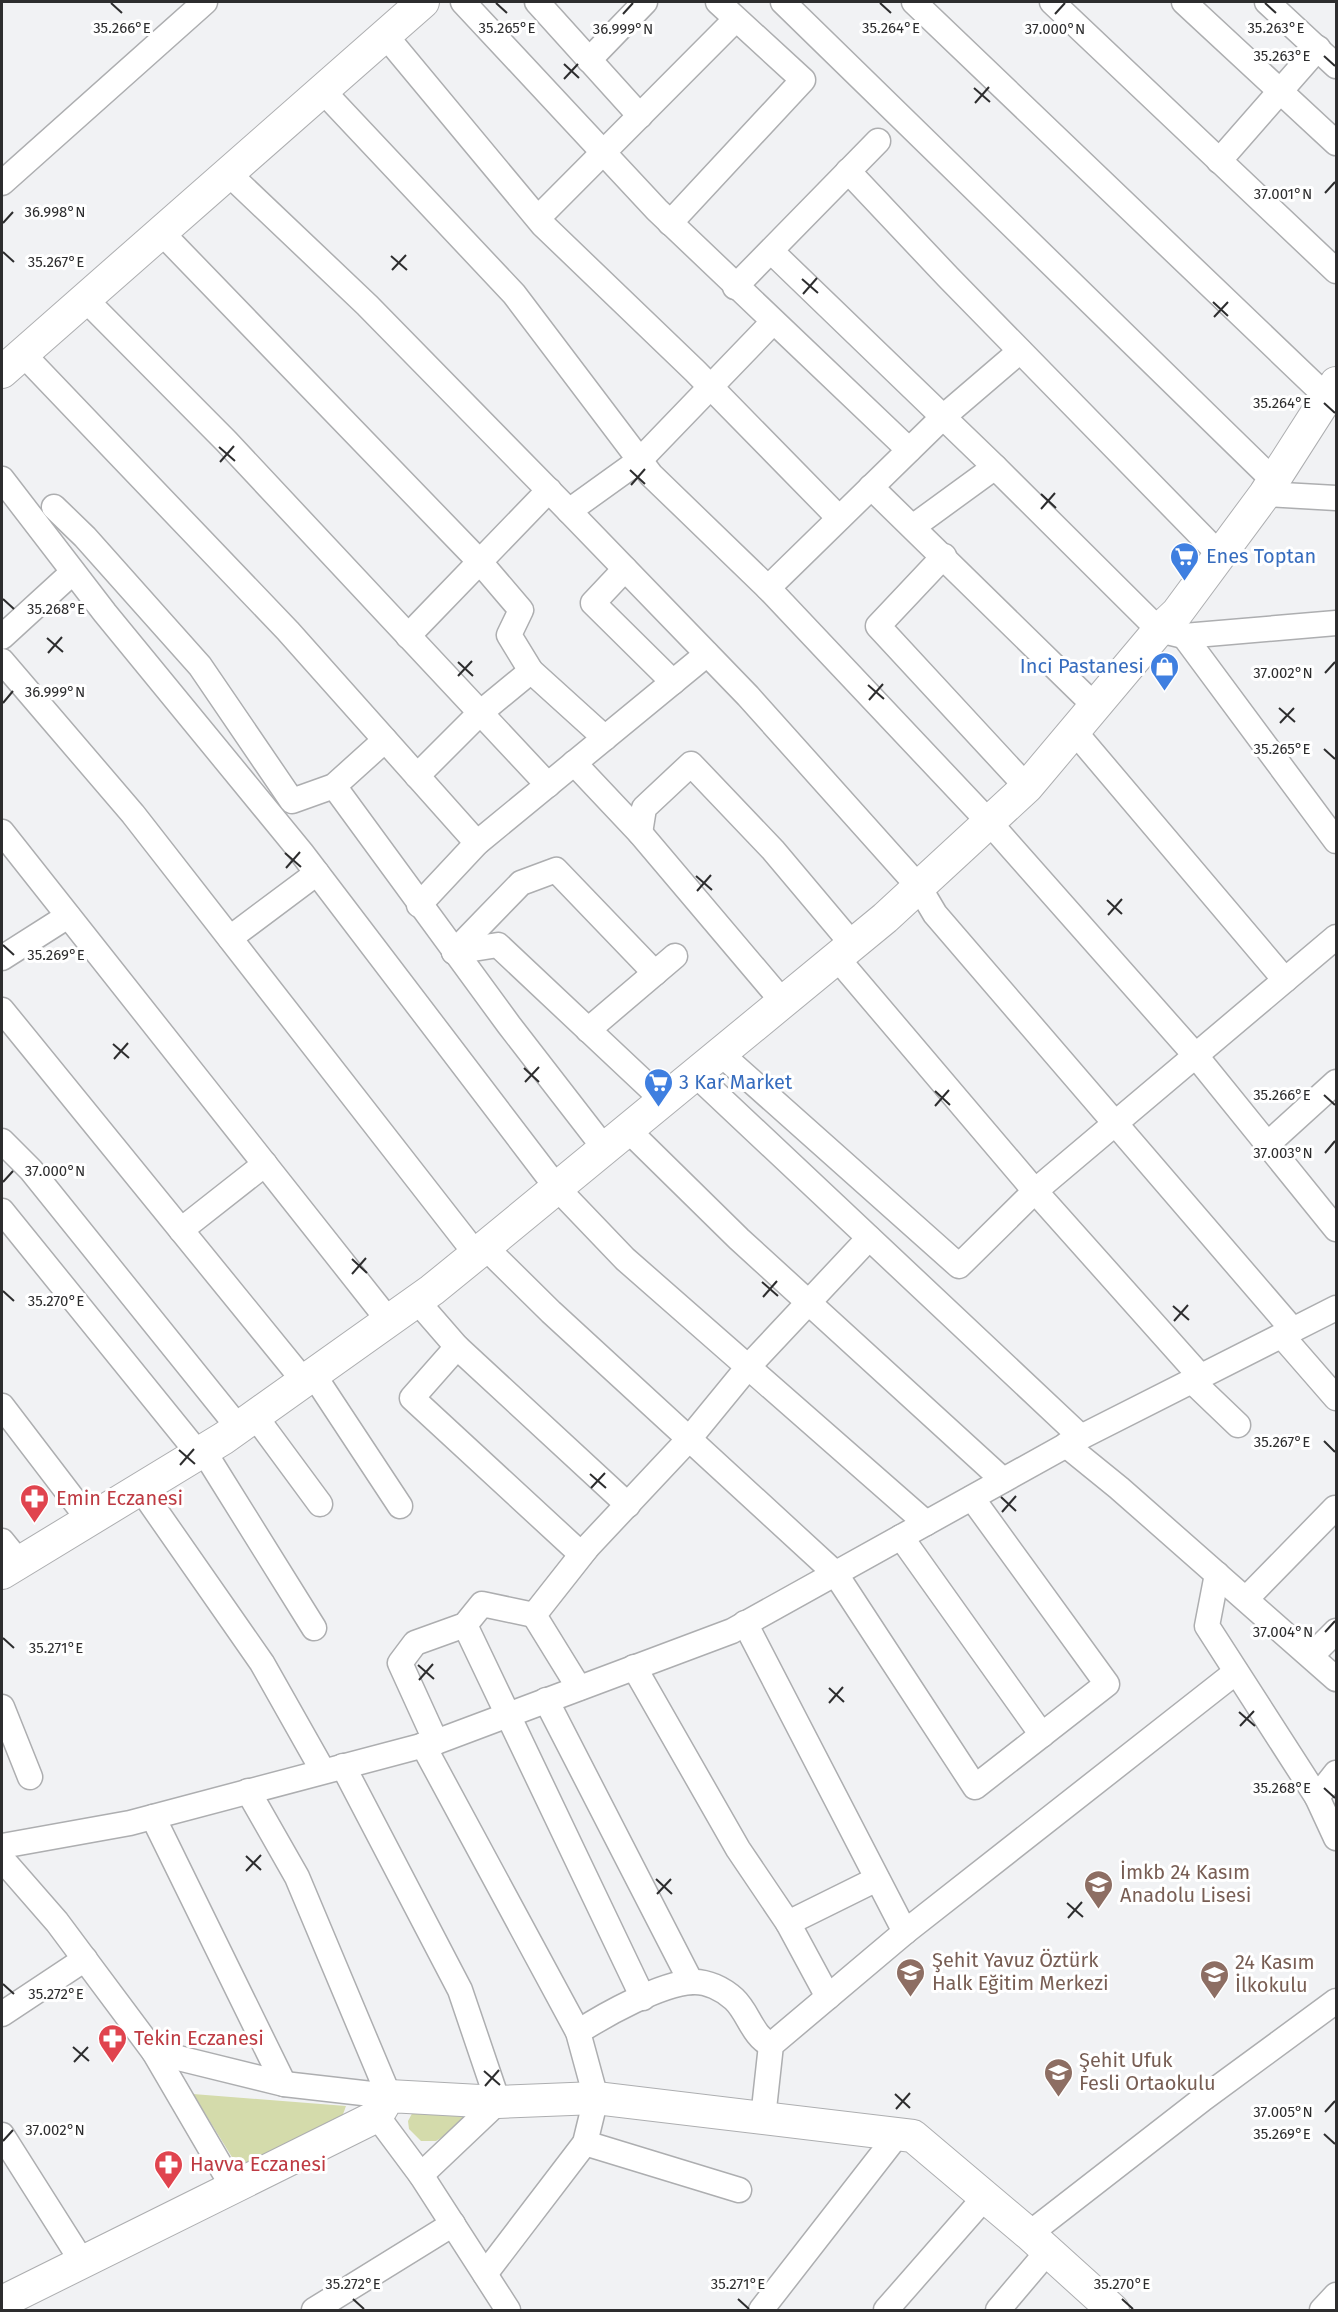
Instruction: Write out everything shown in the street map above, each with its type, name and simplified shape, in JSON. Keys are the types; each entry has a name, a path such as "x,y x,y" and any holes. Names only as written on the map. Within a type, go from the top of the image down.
{"main road":[{"path":"8,358 397,2"},
{"path":"8,358 85,299 423,2"},
{"path":"7,1559 89,1520 201,1451 417,1301 696,1075 918,887 1026,787 1095,706 1171,633 1177,614 1269,487 1332,390"},
{"path":"2,2302 234,2189 383,2106 596,2098 913,2136 1039,2243 1110,2310"}],"street":[{"path":"2,183 205,2"},
{"path":"463,2 670,223 909,450"},
{"path":"537,2 640,116"},
{"path":"589,60 645,2"},
{"path":"670,223 803,80 717,2"},
{"path":"783,2 1269,487 1336,498"},
{"path":"914,2 1332,390"},
{"path":"1052,2 1336,271"},
{"path":"1184,2 1336,143"},
{"path":"1267,2 1336,66"},
{"path":"538,218 735,20"},
{"path":"385,35 538,218 839,518"},
{"path":"1219,161 1318,48"},
{"path":"322,90 513,294 651,475 768,588 989,822 1196,1056 1336,1228"},
{"path":"735,287 878,141"},
{"path":"848,171 1220,555"},
{"path":"228,173 367,305 549,490 707,654 918,887 934,914 1116,1122 1287,1333 1336,1398"},
{"path":"161,232 480,562 521,610 509,636 531,670 605,738"},
{"path":"771,251 1171,633 1336,841"},
{"path":"85,299 226,441 548,785"},
{"path":"569,511 640,459 773,321"},
{"path":"768,588 943,417 1020,351"},
{"path":"8,358 288,631 477,843"},
{"path":"914,526 995,466"},
{"path":"2,479 73,572 317,873 557,1188 625,1259 926,1523"},
{"path":"872,487 1095,706"},
{"path":"408,636 549,490"},
{"path":"54,507 85,537 200,666 292,801 334,786 385,740"},
{"path":"944,556 878,626 1026,787"},
{"path":"625,569 593,603 673,682"},
{"path":"2,637 73,572"},
{"path":"1171,633 1336,623"},
{"path":"419,905 477,843 707,654"},
{"path":"2,661 133,814 481,1251 551,1312 835,1573 975,1787 1107,1684 972,1498"},
{"path":"417,776 480,713 531,670"},
{"path":"1074,731 1285,980"},
{"path":"574,763 640,833 783,1002"},
{"path":"640,833 644,808 691,764 773,850 845,951 1035,1191 1238,1425"},
{"path":"334,786 454,952 616,1140 808,1302 1003,1480"},
{"path":"2,832 389,1321"},
{"path":"454,952 520,883 556,870 655,973"},
{"path":"230,938 317,873"},
{"path":"2,957 68,916"},
{"path":"721,1054 959,1266 1035,1191 1336,937"},
{"path":"454,952 498,945 664,1101"},
{"path":"588,1030 675,956"},
{"path":"2,1010 181,1230 309,1377 400,1506"},
{"path":"696,1075 869,1238 1073,1441 1217,1574 1336,1679"},
{"path":"1269,1143 1336,1082"},
{"path":"2,1141 31,1170 320,1504"},
{"path":"181,1230 265,1164"},
{"path":"2,1211 201,1451 314,1628"},
{"path":"457,1347 412,1398 581,1554 689,1439 748,1367 869,1238"},
{"path":"417,1301 457,1347 628,1504"},
{"path":"2,1846 87,1832 153,1817 429,1743 579,1688 745,1623 1073,1441 1336,1308"},
{"path":"2,1406 89,1520"},
{"path":"140,1488 333,1769 460,1990 498,2102 421,2175"},
{"path":"1246,1599 1335,1508"},
{"path":"901,1537 1042,1735"},
{"path":"534,1615 586,1549"},
{"path":"1217,1574 1207,1626 1317,1797 1336,1838"},
{"path":"484,2274 585,2143 596,2098 578,2032 429,1743 400,1663 415,1643 465,1625 482,1604 534,1615 579,1688"},
{"path":"745,1623 904,1932"},
{"path":"465,1625 643,1998"},
{"path":"1311,1656 1336,1631"},
{"path":"634,1667 738,1849 788,1923 828,1997"},
{"path":"763,2118 771,2045 904,1932 1236,1672"},
{"path":"546,1700 691,1982"},
{"path":"2,1707 30,1777"},
{"path":"1317,1797 1336,1773"},
{"path":"248,1791 297,1877 383,2106 421,2175 508,2310"},
{"path":"153,1817 284,2084"},
{"path":"2,1859 57,1922 154,2052 234,2189"},
{"path":"788,1923 877,1879"},
{"path":"2,2014 85,1959"},
{"path":"578,2032 643,1998 691,1982 709,1985 727,1993 741,2007 759,2037 771,2045"},
{"path":"998,2310 1039,2243 1204,2098 1336,2001"},
{"path":"154,2052 383,2106"},
{"path":"761,2310 898,2134"},
{"path":"2,2135 83,2263"},
{"path":"585,2143 739,2190"},
{"path":"886,2310 986,2197"},
{"path":"314,2310 453,2224"},
{"path":"1322,2310 1336,2295"}],"green space":[{"path":"193,2094 346,2106 342,2117 243,2175"},
{"path":"415,2108 476,2115 436,2141 421,2141 409,2129 408,2121"}],"place":[{"name":"Enes Toptan","path":"1185,582"},
{"name":"Inci Pastanesi","path":"1165,692"},
{"name":"3 Kar Market","path":"658,1108"},
{"name":"Emin Eczanesi","path":"35,1524"},
{"name":"İmkb 24 Kasım Anadolu Lisesi","path":"1099,1910"},
{"name":"Şehit Yavuz Öztürk Halk Eğitim Merkezi","path":"911,1998"},
{"name":"24 Kasım İlkokulu","path":"1214,2000"},
{"name":"Tekin Eczanesi","path":"113,2064"},
{"name":"Şehit Ufuk Fesli Ortaokulu","path":"1058,2098"},
{"name":"Havva Eczanesi","path":"169,2190"}]}
